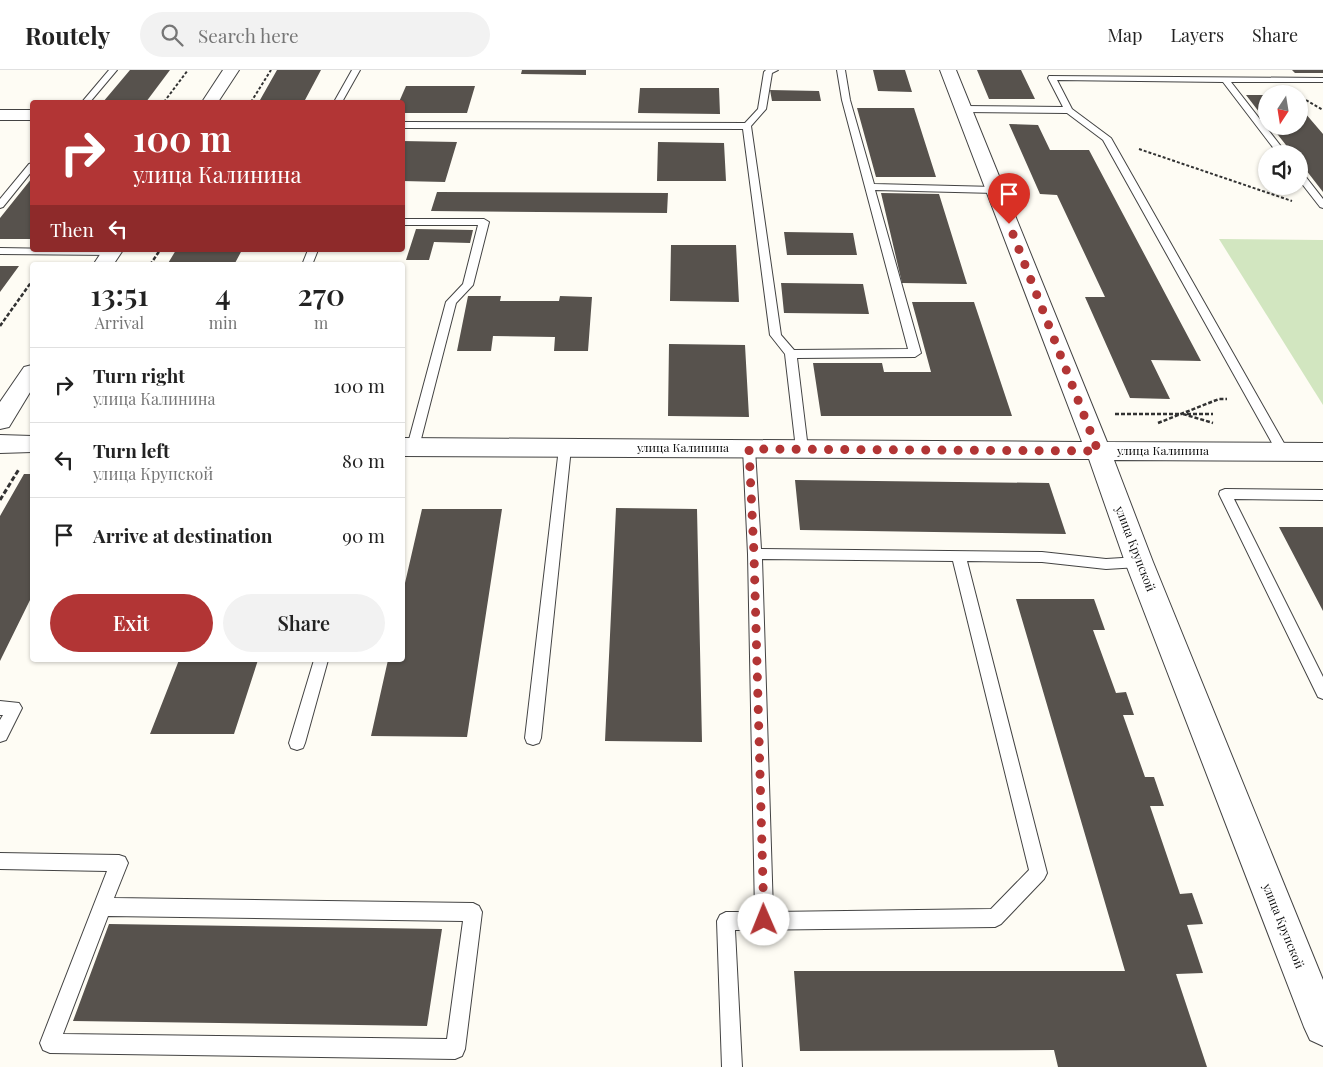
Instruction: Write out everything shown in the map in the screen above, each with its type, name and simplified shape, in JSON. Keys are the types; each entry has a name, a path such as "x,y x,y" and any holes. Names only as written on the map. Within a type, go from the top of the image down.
{"street":[{"path":"211,100 231,70"},
{"name":"улица Крупской","path":"948,70 1098,451 1139,562 1323,1027"},
{"path":"0,115 30,115"},
{"path":"0,421 30,375"},
{"path":"0,444 30,444"},
{"name":"улица Калинина","path":"408,447 1322,453"}],"lane":[{"path":"88,100 113,70"},
{"path":"339,100 356,70"},
{"path":"405,125 747,126 762,109 768,72 774,70"},
{"path":"791,354 915,353 846,100 841,70"},
{"path":"1132,70 1138,79"},
{"path":"1283,452 1107,138 1069,110 1052,78 1323,80"},
{"path":"1225,79 1276,145"},
{"path":"964,109 1069,110"},
{"path":"747,126 776,336 791,354 802,449"},
{"path":"0,205 30,168"},
{"path":"1308,186 1323,205"},
{"path":"870,187 995,190"},
{"path":"405,222 484,222 468,285 451,302 408,447"},
{"path":"0,251 109,256"},
{"path":"533,738 565,448"},
{"path":"749,449 754,554 764,920"},
{"path":"1323,495 1225,494 1323,692"},
{"path":"754,554 1042,557 1106,564 1139,562"},
{"path":"732,1067 726,921 995,918 1038,873 959,556"},
{"path":"297,743 320,662"},
{"path":"0,708 14,708 0,735"},
{"path":"0,861 119,863 102,907 50,1043 455,1049 473,912 102,907"}],"path":[{"path":"166,100 188,70"},
{"path":"252,100 271,70"},
{"path":"1308,101 1323,110"},
{"path":"1107,138 1295,202"},
{"path":"0,326 30,284"},
{"path":"1155,424 1219,399 1254,399"},
{"path":"1109,414 1213,414"},
{"path":"0,500 20,468"}],"green space":[{"path":"1219,239 1323,240 1323,405"}],"building":[{"path":"130,70 170,70 148,100 105,100"},
{"path":"277,70 321,70 305,100 260,100"},
{"path":"522,70 586,70 586,75 521,74"},
{"path":"873,70 905,70 912,92 878,91"},
{"path":"977,70 1021,70 1035,99 989,99"},
{"path":"1292,70 1323,70 1323,73 1295,73"},
{"path":"406,86 475,86 467,113 405,113 405,100 400,100"},
{"path":"640,88 719,88 720,114 638,113"},
{"path":"770,90 819,91 821,101 772,101"},
{"path":"1246,95 1258,95 1258,111"},
{"path":"857,108 914,108 936,177 876,177"},
{"path":"1308,116 1323,134 1323,192 1308,173 1308,145 1286,145 1278,135 1308,135"},
{"path":"1009,124 1038,125 1050,150 1089,150 1201,361 1151,360 1170,399 1130,398 1085,297 1105,297 1057,195 1040,194"},
{"path":"405,141 457,142 445,182 405,181"},
{"path":"658,142 724,143 726,181 657,181"},
{"path":"30,180 30,239 0,239 0,218"},
{"path":"437,192 668,193 667,213 431,211"},
{"path":"881,193 939,194 967,284 902,283"},
{"path":"416,229 473,230 470,243 434,242 429,260 406,260"},
{"path":"784,232 853,233 857,255 787,255"},
{"path":"671,245 736,245 739,302 670,301"},
{"path":"175,252 241,252 236,262 169,262"},
{"path":"0,266 19,266 0,292"},
{"path":"781,283 863,284 869,314 784,313"},
{"path":"468,296 501,296 500,301 559,301 560,296 592,297 588,351 554,351 555,337 493,336 491,351 457,351"},
{"path":"912,302 974,302 1012,416 821,416 813,363 882,363 884,372 931,372"},
{"path":"669,344 745,345 749,417 668,416"},
{"path":"24,474 30,474 30,600 0,661 0,516"},
{"path":"795,480 1049,483 1066,534 800,530"},
{"path":"616,508 697,509 702,742 605,741"},
{"path":"422,509 502,509 467,737 371,736 388,662 405,662 405,583"},
{"path":"1279,527 1323,527 1323,611"},
{"path":"1016,599 1094,599 1105,630 1093,630 1116,693 1126,692 1134,715 1123,715 1145,777 1154,777 1164,806 1150,806 1180,894 1192,893 1203,924 1187,925 1203,973 1176,974 1207,1067 1058,1067 1054,1050 800,1051 794,971 1125,971"},
{"path":"178,662 257,662 234,734 150,734"},
{"path":"109,924 442,929 427,1026 73,1021"}],"route":[{"path":"764,920 754,554 749,449 1098,451 1009,224"}]}
